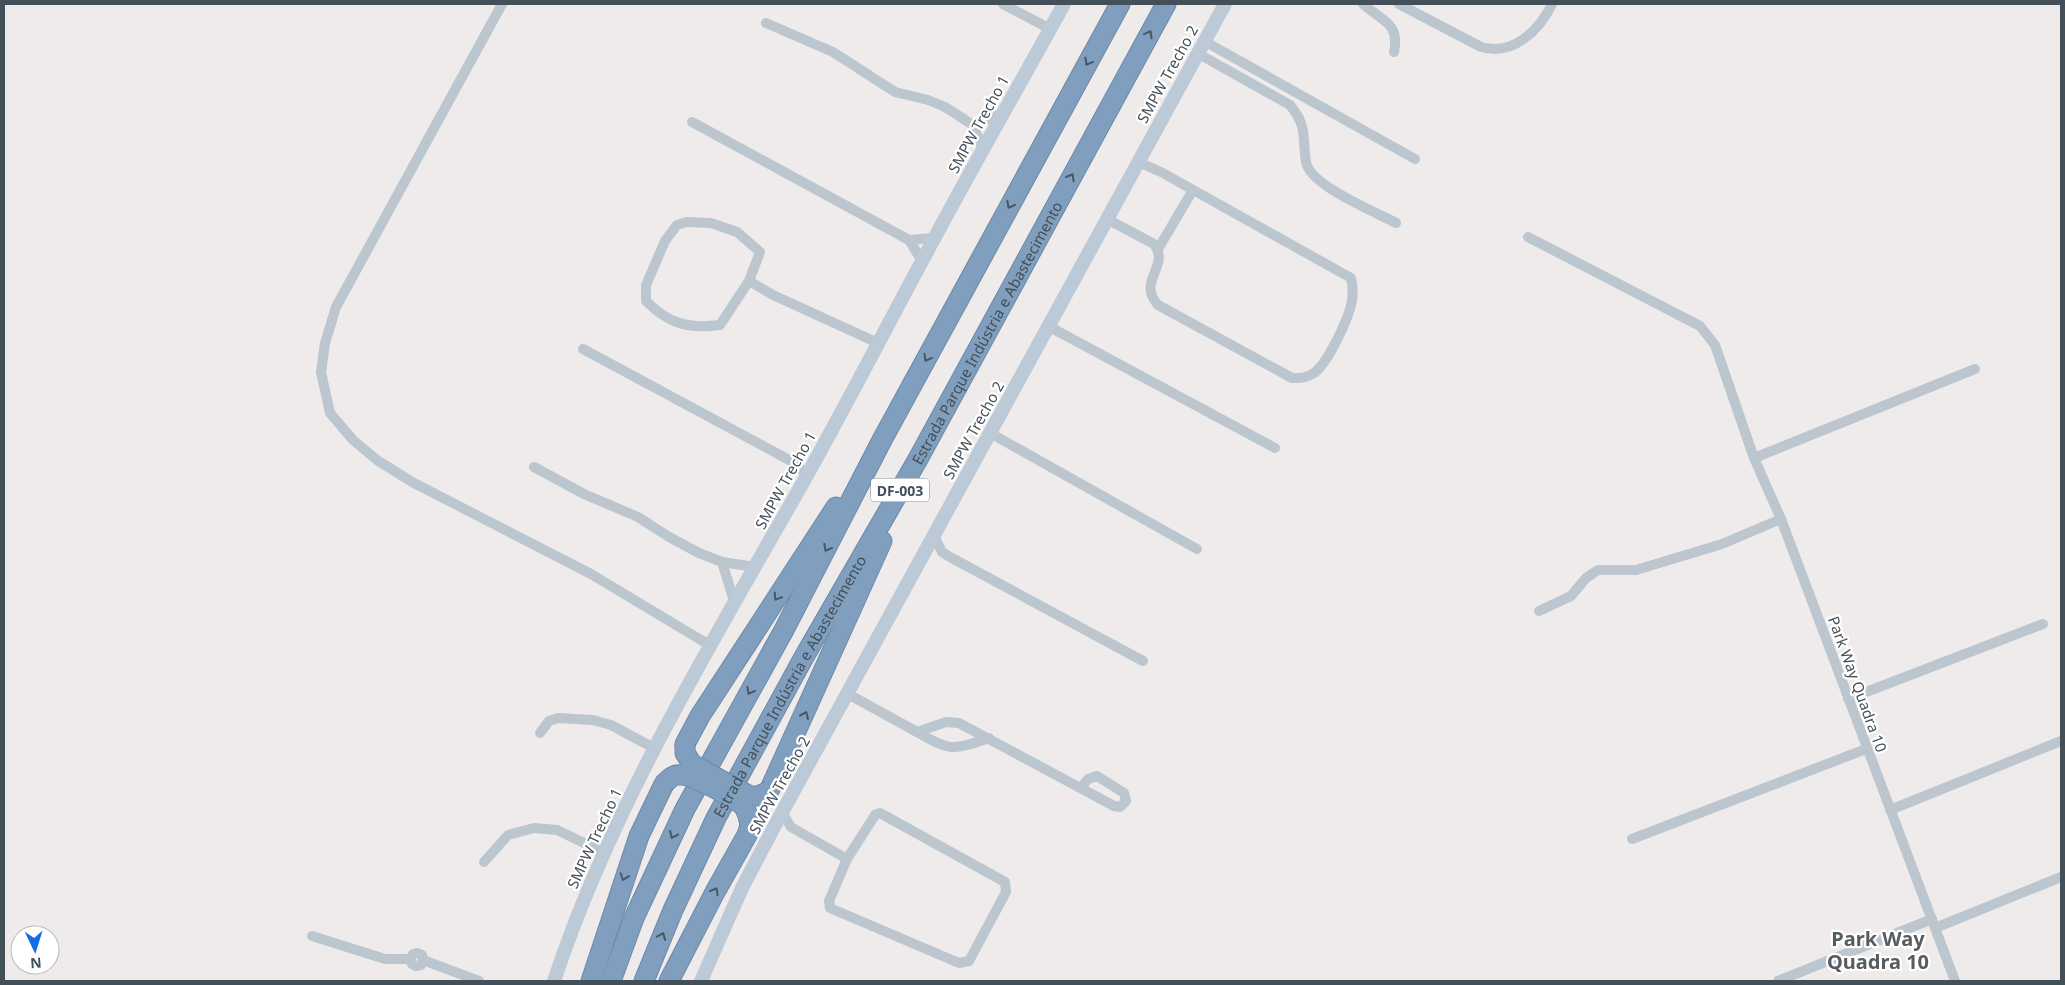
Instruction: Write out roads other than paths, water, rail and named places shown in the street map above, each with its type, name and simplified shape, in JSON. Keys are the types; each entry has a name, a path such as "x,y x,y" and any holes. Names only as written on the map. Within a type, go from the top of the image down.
{"highway":[{"name":"Estrada Parque Indústria e Abastecimento","path":"611,981 634,918 685,810 784,630 882,440 1120,4"},
{"name":"Estrada Parque Indústria e Abastecimento","path":"644,981 672,910 716,818 804,657 918,459 1166,4"},
{"path":"882,440 700,716 685,744 687,759 750,796 758,796 769,791 918,459"},
{"path":"591,981 639,836 664,784 674,775 682,775 697,780 741,804 748,814 750,826 748,834 702,915 669,981"}],"street":[{"path":"502,4 457,89 346,285 336,307 324,343 321,372 330,413 353,440 377,460 405,477 591,574 693,632 712,646"},
{"path":"1003,4 1050,29"},
{"name":"SMPW Trecho 1","path":"554,981 569,934 603,852 654,748 712,646 734,601 810,469 934,238 1064,4"},
{"name":"SMPW Trecho 2","path":"701,981 742,888 782,812 1225,4"},
{"path":"1363,4 1394,30 1397,38 1394,52"},
{"path":"1399,4 1481,47 1500,50 1513,45 1535,31 1545,18 1552,4"},
{"path":"766,23 833,52 895,92 928,100 945,107 973,126 983,149"},
{"path":"1204,41 1415,159"},
{"path":"1197,53 1290,105 1301,118 1304,130 1306,162 1313,176 1336,191 1396,223"},
{"path":"973,126 1003,113"},
{"path":"692,122 909,240 922,261"},
{"path":"1106,219 1154,244 1158,249 1159,263 1149,284 1152,298 1158,305 1292,378 1305,378 1316,372 1338,340 1352,302 1353,287 1351,278 1193,190 1138,162"},
{"path":"1158,249 1193,190"},
{"path":"687,222 711,223 737,232 760,252 749,280 720,325 698,328 680,324 661,316 646,301 646,286 665,241 677,225 687,222"},
{"name":"Park Way Quadra 10","path":"1528,237 1700,326 1715,345 1754,458 1781,519 1866,748 1956,981"},
{"path":"909,240 934,238"},
{"path":"749,280 773,295 858,333 878,344"},
{"path":"1048,326 1274,448"},
{"path":"583,349 810,469"},
{"path":"1754,458 1975,369"},
{"path":"990,433 1197,550"},
{"path":"534,467 584,494 638,517 669,538 722,562 755,567"},
{"path":"1539,612 1571,596 1586,578 1598,570 1636,570 1722,544 1781,519"},
{"path":"934,536 942,552"},
{"path":"924,552 942,552 1143,661"},
{"path":"722,562 734,601"},
{"path":"1848,699 2043,624"},
{"path":"848,694 938,744 955,748 989,738"},
{"path":"540,733 549,721 558,718 593,720 610,725 654,748"},
{"path":"917,732 953,721 989,738 1081,788"},
{"path":"1890,810 2061,741"},
{"path":"1632,839 1866,748"},
{"path":"782,812 791,827 847,860"},
{"path":"880,813 1005,882 1007,889 969,961 959,963 830,908 829,901 847,860 874,815 880,813"},
{"path":"774,827 791,827"},
{"path":"484,862 508,835 534,828 557,830 603,852"},
{"path":"1778,981 2061,877"},
{"path":"312,936 385,959 410,959 412,964 416,966 421,964 423,960 478,981"}],"district":[{"name":"Park Way Quadra 10","path":"1878,950"}]}
